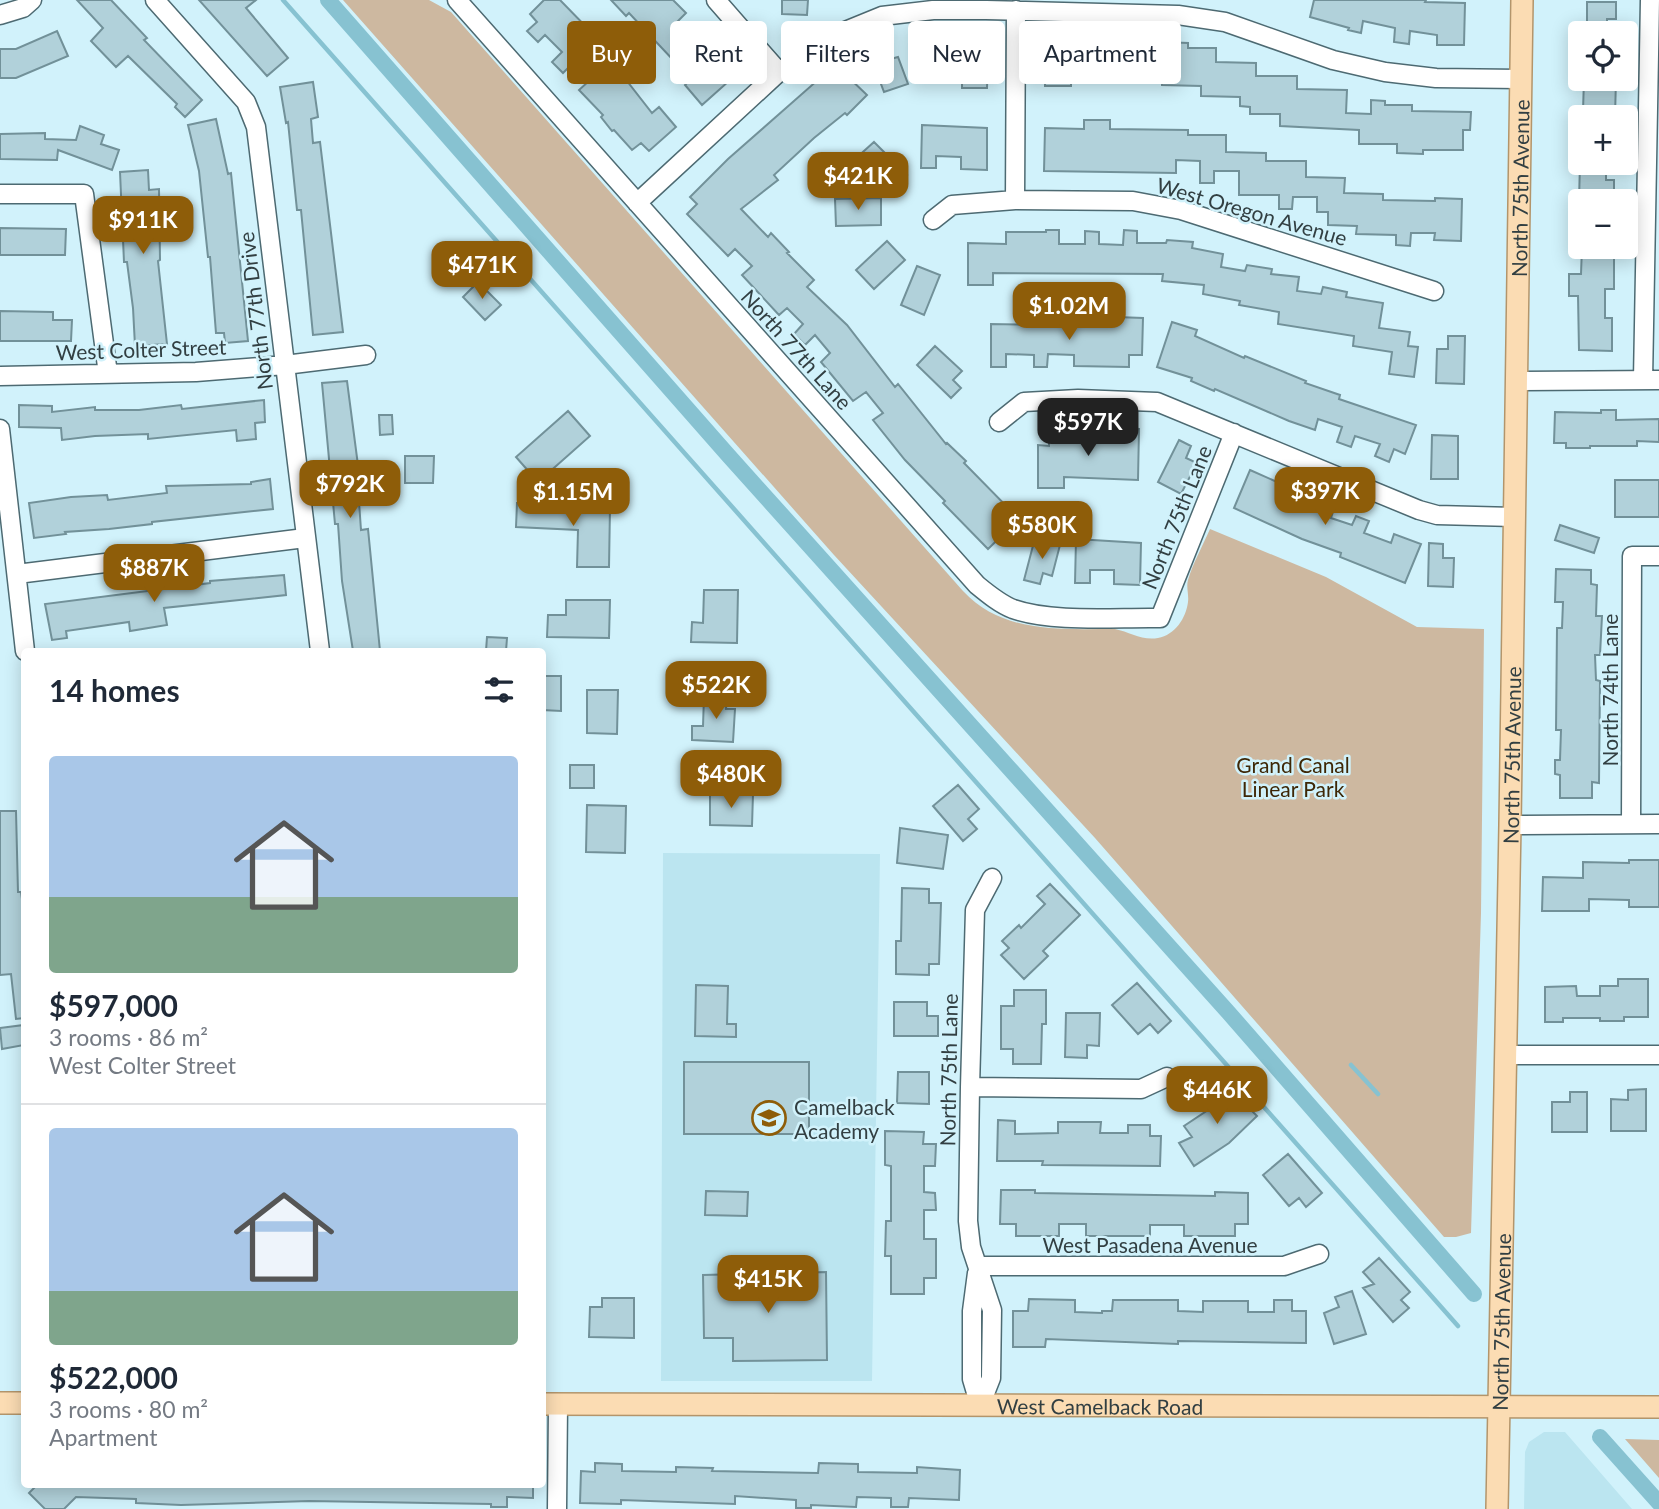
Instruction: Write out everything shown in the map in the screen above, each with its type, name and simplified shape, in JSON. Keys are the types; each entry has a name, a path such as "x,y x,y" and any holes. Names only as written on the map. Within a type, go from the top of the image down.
{"main road":[{"name":"North 75th Avenue","path":"1497,1509 1522,0"},
{"path":"0,1403 21,1403"},
{"name":"West Camelback Road","path":"550,1404 1659,1407"}],"street":[{"path":"0,15 23,8 32,0"},
{"name":"North 77th Drive","path":"155,0 246,102 256,127 320,648"},
{"name":"North 77th Lane","path":"457,0 977,585 994,599 1034,615 1160,618"},
{"path":"716,0 779,72"},
{"path":"1516,381 1651,380 1654,24 1650,0"},
{"path":"637,203 779,72 833,36 882,16 933,10 1132,6 1225,22 1334,60 1385,72 1436,78 1520,79"},
{"path":"1015,200 1016,10"},
{"path":"0,194 84,194 108,374"},
{"name":"West Oregon Avenue","path":"933,220 952,205 1015,200 1133,201 1181,210 1434,291"},
{"name":"West Colter Street","path":"0,376 196,372 366,355"},
{"path":"999,422 1024,402 1079,399 1157,402 1419,510 1437,515 1514,517"},
{"path":"0,429 25,648"},
{"name":"North 75th Lane","path":"1160,618 1234,433"},
{"path":"17,575 306,538"},
{"name":"North 74th Lane","path":"1631,824 1632,556 1659,556"},
{"path":"1510,825 1659,824"},
{"name":"North 75th Lane","path":"980,1406 971,1373 972,1311 978,1266 971,1247 968,1221 970,1087 975,910 992,878"},
{"path":"1506,1055 1659,1055"},
{"path":"970,1087 1141,1090 1167,1077"},
{"name":"West Pasadena Avenue","path":"978,1266 1284,1266 1319,1254"},
{"path":"550,1404 557,1509"}],"shaded area":[{"name":"Camelback Academy","path":"663,853 880,854 872,1381 661,1381"},
{"path":"1544,1432 1565,1432 1632,1509 1524,1509 1525,1452 1529,1442"}],"green space":[{"name":"Grand Canal Linear Park","path":"343,0 429,0 451,12 963,591 996,615 1034,626 1115,629 1147,638 1164,636 1179,625 1185,614 1188,580 1210,529 1326,577 1417,627 1484,629 1481,913 1471,1233 1444,1237 1095,838 834,555"},
{"path":"1625,1439 1659,1440 1659,1478"}],"building":[{"path":"77,0 111,0 147,38 144,40 202,100 185,117 175,107 177,104 128,56 116,67 91,41 103,28"},
{"path":"199,0 256,0 246,8 288,58 267,76"},
{"path":"544,0 560,0 580,21 567,21 567,69 563,73 552,62 562,52 545,35 538,42 527,31 537,22 530,14"},
{"path":"611,0 673,0 686,13 678,21 670,21 670,57 656,42 656,21 637,21 629,13 626,16"},
{"path":"782,0 808,0 807,15 782,14"},
{"path":"1314,0 1426,0 1425,2 1465,3 1464,45 1437,45 1437,35 1410,31 1409,44 1394,42 1395,28 1363,21 1361,33 1348,30 1349,28 1310,17"},
{"path":"1587,2 1616,2 1616,19 1587,21"},
{"path":"57,31 68,56 16,78 0,78 0,49 16,49"},
{"path":"1181,43 1188,43 1188,48 1216,48 1216,62 1256,63 1256,76 1297,76 1297,89 1347,90 1346,113 1371,114 1371,100 1385,101 1385,105 1412,105 1412,111 1471,112 1470,130 1463,130 1463,150 1423,150 1423,154 1397,153 1397,144 1359,144 1359,130 1280,126 1280,114 1250,114 1250,107 1240,106 1240,97 1201,96 1201,86 1162,85 1181,84"},
{"path":"898,57 908,84 884,92 881,84 894,84 894,58"},
{"path":"313,82 318,117 311,119 313,143 320,142 343,332 313,335 301,210 297,210 288,122 286,123 280,87"},
{"path":"586,84 629,84 652,113 659,107 676,127 649,151 641,143 632,150 614,130 612,131 601,117 603,115 579,90"},
{"path":"686,84 726,84 702,105"},
{"path":"813,84 855,84 867,95 847,115 845,113 814,138 774,175 778,180 741,209 768,237 771,233 789,252 787,253 814,280 807,287 847,325 895,387 898,384 946,444 966,461 964,463 1019,519 988,549 943,503 945,501 905,460 873,420 883,413 866,392 853,401 821,362 830,353 815,335 805,345 794,334 803,324 787,308 779,315 742,275 752,266 735,249 728,256 687,214 697,204 690,197 728,159"},
{"path":"962,84 987,84 987,88 962,88"},
{"path":"1045,84 1071,84 1071,86"},
{"path":"1584,91 1616,91 1615,105 1583,105"},
{"path":"216,119 228,174 231,173 248,341 225,343 224,333 216,333 199,171 188,125"},
{"path":"1084,120 1110,120 1110,129 1188,130 1188,135 1226,135 1226,152 1266,153 1266,161 1306,161 1306,177 1345,178 1344,193 1383,194 1383,200 1462,199 1461,241 1434,240 1435,233 1411,233 1410,246 1396,245 1396,235 1356,234 1357,226 1328,225 1328,212 1317,212 1317,197 1293,197 1292,209 1279,209 1279,195 1239,195 1239,171 1214,171 1214,183 1200,183 1200,161 1176,160 1176,173 1044,171 1045,128 1084,129"},
{"path":"922,125 987,128 987,170 961,169 961,157 936,156 936,168 921,168"},
{"path":"80,126 104,135 101,144 119,150 112,170 58,150 57,160 0,159 0,134 45,133 45,139 76,140"},
{"path":"874,142 907,175 895,186 881,171 881,187 854,160"},
{"path":"148,170 149,190 159,189 158,261 167,344 135,346 127,262 124,262 120,172"},
{"path":"1580,175 1606,175 1606,180 1614,180 1614,189 1579,189"},
{"path":"881,198 881,225 836,226 835,199"},
{"path":"0,228 66,229 65,255 0,255"},
{"path":"1059,230 1059,244 1085,244 1085,231 1099,232 1099,244 1123,245 1124,230 1137,231 1137,243 1166,243 1167,240 1193,242 1192,248 1223,254 1221,267 1245,271 1247,265 1272,269 1271,274 1299,277 1297,291 1321,294 1323,287 1347,292 1346,297 1383,303 1379,328 1410,332 1408,346 1418,347 1414,377 1389,374 1392,352 1353,346 1354,336 1278,324 1279,312 1239,305 1240,301 1203,294 1204,285 1162,281 1163,274 993,273 993,285 968,285 968,243 1006,244 1006,232"},
{"path":"887,241 905,260 874,289 856,270"},
{"path":"1582,259 1614,259 1614,289 1605,289 1605,318 1612,318 1612,351 1579,350 1578,296 1569,296 1569,274 1581,274"},
{"path":"917,266 940,275 924,315 901,305"},
{"path":"478,282 501,305 485,320 463,297"},
{"path":"0,311 53,312 53,320 72,320 71,341 0,341"},
{"path":"1116,317 1143,318 1142,355 1129,355 1129,367 1074,366 1074,355 1048,354 1047,367 1034,367 1034,355 1006,354 1006,367 991,367 991,324 1035,325 1035,319 1060,319 1060,323 1116,324"},
{"path":"1172,322 1197,330 1195,336 1244,358 1245,356 1306,381 1305,383 1340,395 1339,399 1416,425 1405,454 1394,449 1389,462 1375,456 1380,444 1355,436 1351,447 1337,442 1342,427 1318,419 1315,430 1215,389 1214,391 1191,381 1192,378 1157,367"},
{"path":"1448,336 1465,336 1464,384 1436,383 1437,349 1448,349"},
{"path":"935,346 962,371 953,380 961,388 951,398 917,365"},
{"path":"347,381 359,473 361,530 368,529 380,648 353,648 342,581 338,524 335,524 322,383"},
{"path":"264,400 265,422 255,423 256,439 237,441 236,430 148,439 148,434 62,440 61,428 19,427 19,405 52,406 52,412 95,407 95,410 139,410 181,405 182,409"},
{"path":"1601,410 1616,410 1616,420 1659,419 1659,442 1637,441 1637,446 1590,448 1566,448 1566,443 1554,443 1555,412 1601,413"},
{"path":"568,411 590,436 538,482 516,457"},
{"path":"379,415 392,415 393,434 380,435"},
{"path":"1116,428 1139,429 1138,480 1064,477 1064,488 1038,488 1038,445 1049,446 1049,432 1091,429 1091,442 1116,443"},
{"path":"1432,435 1458,436 1458,479 1431,479"},
{"path":"1179,440 1191,446 1186,458 1197,463 1181,494 1158,482"},
{"path":"405,456 434,456 433,483 405,483"},
{"path":"1250,470 1335,505 1331,518 1352,525 1356,516 1369,521 1364,533 1391,543 1394,534 1421,544 1405,583 1340,557 1341,553 1302,539 1234,508"},
{"path":"270,479 273,509 65,532 66,534 34,538 29,503 107,495 108,500 167,493 166,486 251,484"},
{"path":"1615,480 1659,480 1659,517 1615,517"},
{"path":"517,503 610,507 609,567 577,567 578,530 516,527"},
{"path":"1560,525 1599,538 1594,553 1555,540"},
{"path":"1035,538 1060,545 1052,576 1043,573 1040,584 1024,580"},
{"path":"1076,539 1141,543 1140,585 1114,584 1114,570 1090,570 1090,583 1075,583"},
{"path":"1429,543 1443,544 1443,558 1454,558 1453,587 1428,586"},
{"path":"1556,569 1591,570 1591,584 1597,585 1596,616 1602,616 1600,655 1595,655 1596,680 1600,681 1599,783 1592,782 1592,798 1560,798 1560,775 1555,774 1555,760 1560,760 1561,730 1556,730 1557,628 1562,628 1563,602 1555,602"},
{"path":"284,575 286,595 164,608 167,625 130,631 129,622 66,631 67,638 52,640 45,604 210,581"},
{"path":"704,590 738,590 737,643 691,642 692,622 703,623"},
{"path":"566,600 610,600 609,638 547,637 548,615 566,615"},
{"path":"487,637 507,638 506,648 486,648"},
{"path":"546,676 561,676 561,711 546,710"},
{"path":"587,690 618,690 617,734 587,733"},
{"path":"704,696 727,697 726,709 735,709 733,742 692,740 692,726 703,726"},
{"path":"570,765 594,765 594,788 570,788"},
{"path":"958,785 979,809 968,819 977,829 963,841 933,806"},
{"path":"710,794 753,794 752,826 710,825"},
{"path":"587,805 626,806 625,853 586,852"},
{"path":"0,811 16,811 18,892 21,892 21,1018 16,1019 11,974 0,975"},
{"path":"900,828 948,835 943,869 897,863"},
{"path":"1629,860 1659,860 1659,907 1629,907 1629,900 1589,899 1589,911 1542,911 1543,877 1583,878 1583,862 1629,863"},
{"path":"1050,884 1080,915 1043,951 1048,956 1024,979 1001,955 1009,948 1002,941 1019,925 1021,928 1045,904 1037,896"},
{"path":"902,888 929,889 929,903 941,903 939,964 929,964 929,975 896,974 896,941 901,941"},
{"path":"1618,979 1648,979 1648,1017 1624,1017 1624,1021 1563,1018 1563,1022 1545,1022 1545,987 1576,986 1577,996 1600,996 1600,986 1618,986"},
{"path":"1137,983 1171,1021 1158,1033 1150,1024 1138,1034 1112,1005"},
{"path":"696,985 728,986 727,1024 736,1024 736,1037 695,1036"},
{"path":"1014,990 1046,990 1046,1024 1042,1024 1041,1064 1013,1064 1013,1049 1001,1049 1001,1006 1014,1006"},
{"path":"894,1002 927,1002 927,1016 938,1016 938,1036 894,1036"},
{"path":"1066,1013 1100,1013 1099,1046 1087,1045 1087,1058 1065,1057"},
{"path":"21,1025 21,1046 2,1049 0,1028"},
{"path":"684,1062 809,1062 809,1134 684,1134"},
{"path":"898,1072 929,1072 929,1104 897,1103"},
{"path":"1224,1083 1257,1116 1229,1143 1194,1166 1179,1143 1192,1137 1184,1126 1220,1102 1213,1094"},
{"path":"1646,1089 1646,1131 1611,1131 1611,1099 1628,1100 1628,1090"},
{"path":"1570,1092 1587,1092 1587,1132 1552,1132 1552,1102 1570,1102"},
{"path":"998,1120 1015,1121 1015,1134 1058,1133 1058,1122 1101,1122 1100,1133 1128,1133 1128,1125 1150,1125 1150,1136 1161,1136 1160,1166 1042,1165 1043,1161 997,1161"},
{"path":"885,1131 924,1132 923,1144 936,1144 935,1166 924,1166 924,1192 935,1193 936,1210 924,1210 924,1239 936,1239 936,1278 924,1278 924,1294 891,1294 891,1256 885,1256 886,1221 891,1221 891,1166 885,1165"},
{"path":"1288,1154 1322,1193 1306,1207 1299,1198 1289,1206 1263,1175"},
{"path":"1001,1190 1215,1196 1215,1192 1248,1193 1248,1224 1235,1224 1235,1236 1184,1236 1184,1225 1150,1225 1150,1236 1086,1236 1086,1224 1059,1224 1059,1236 1016,1236 1016,1224 1000,1224"},
{"path":"706,1191 748,1192 747,1216 705,1215"},
{"path":"1379,1258 1410,1292 1401,1300 1409,1308 1393,1322 1363,1288 1374,1284 1363,1272"},
{"path":"826,1272 827,1360 733,1361 733,1338 704,1338 703,1275"},
{"path":"1352,1291 1366,1334 1334,1344 1324,1313 1339,1307 1335,1297"},
{"path":"602,1298 634,1298 634,1338 589,1337 590,1307 602,1307"},
{"path":"1029,1299 1075,1300 1075,1312 1102,1313 1112,1311 1113,1300 1178,1300 1178,1311 1203,1312 1203,1301 1248,1301 1248,1312 1274,1312 1274,1300 1292,1300 1292,1311 1306,1311 1306,1343 1178,1341 1178,1344 1046,1339 1045,1347 1013,1347 1013,1311 1028,1311"},
{"path":"595,1463 622,1464 622,1471 676,1472 676,1467 713,1468 712,1471 818,1473 819,1463 858,1464 858,1472 917,1473 917,1467 960,1470 959,1500 909,1498 908,1507 891,1507 891,1498 857,1497 856,1507 811,1505 811,1508 796,1508 796,1500 735,1496 735,1504 621,1500 621,1504 580,1503 581,1471 595,1472"},
{"path":"34,1488 533,1488 533,1498 507,1497 507,1507 491,1507 491,1504 309,1501 181,1505 136,1503 136,1499 76,1497 64,1509 45,1509 29,1493"}],"waterway":[{"path":"283,0 1458,1326"},
{"path":"328,0 728,455 1228,1012 1474,1294"},
{"path":"1351,1065 1378,1094"},
{"path":"1600,1437 1659,1503"}],"place":[{"name":"Camelback Academy","path":"769,1118"}]}
